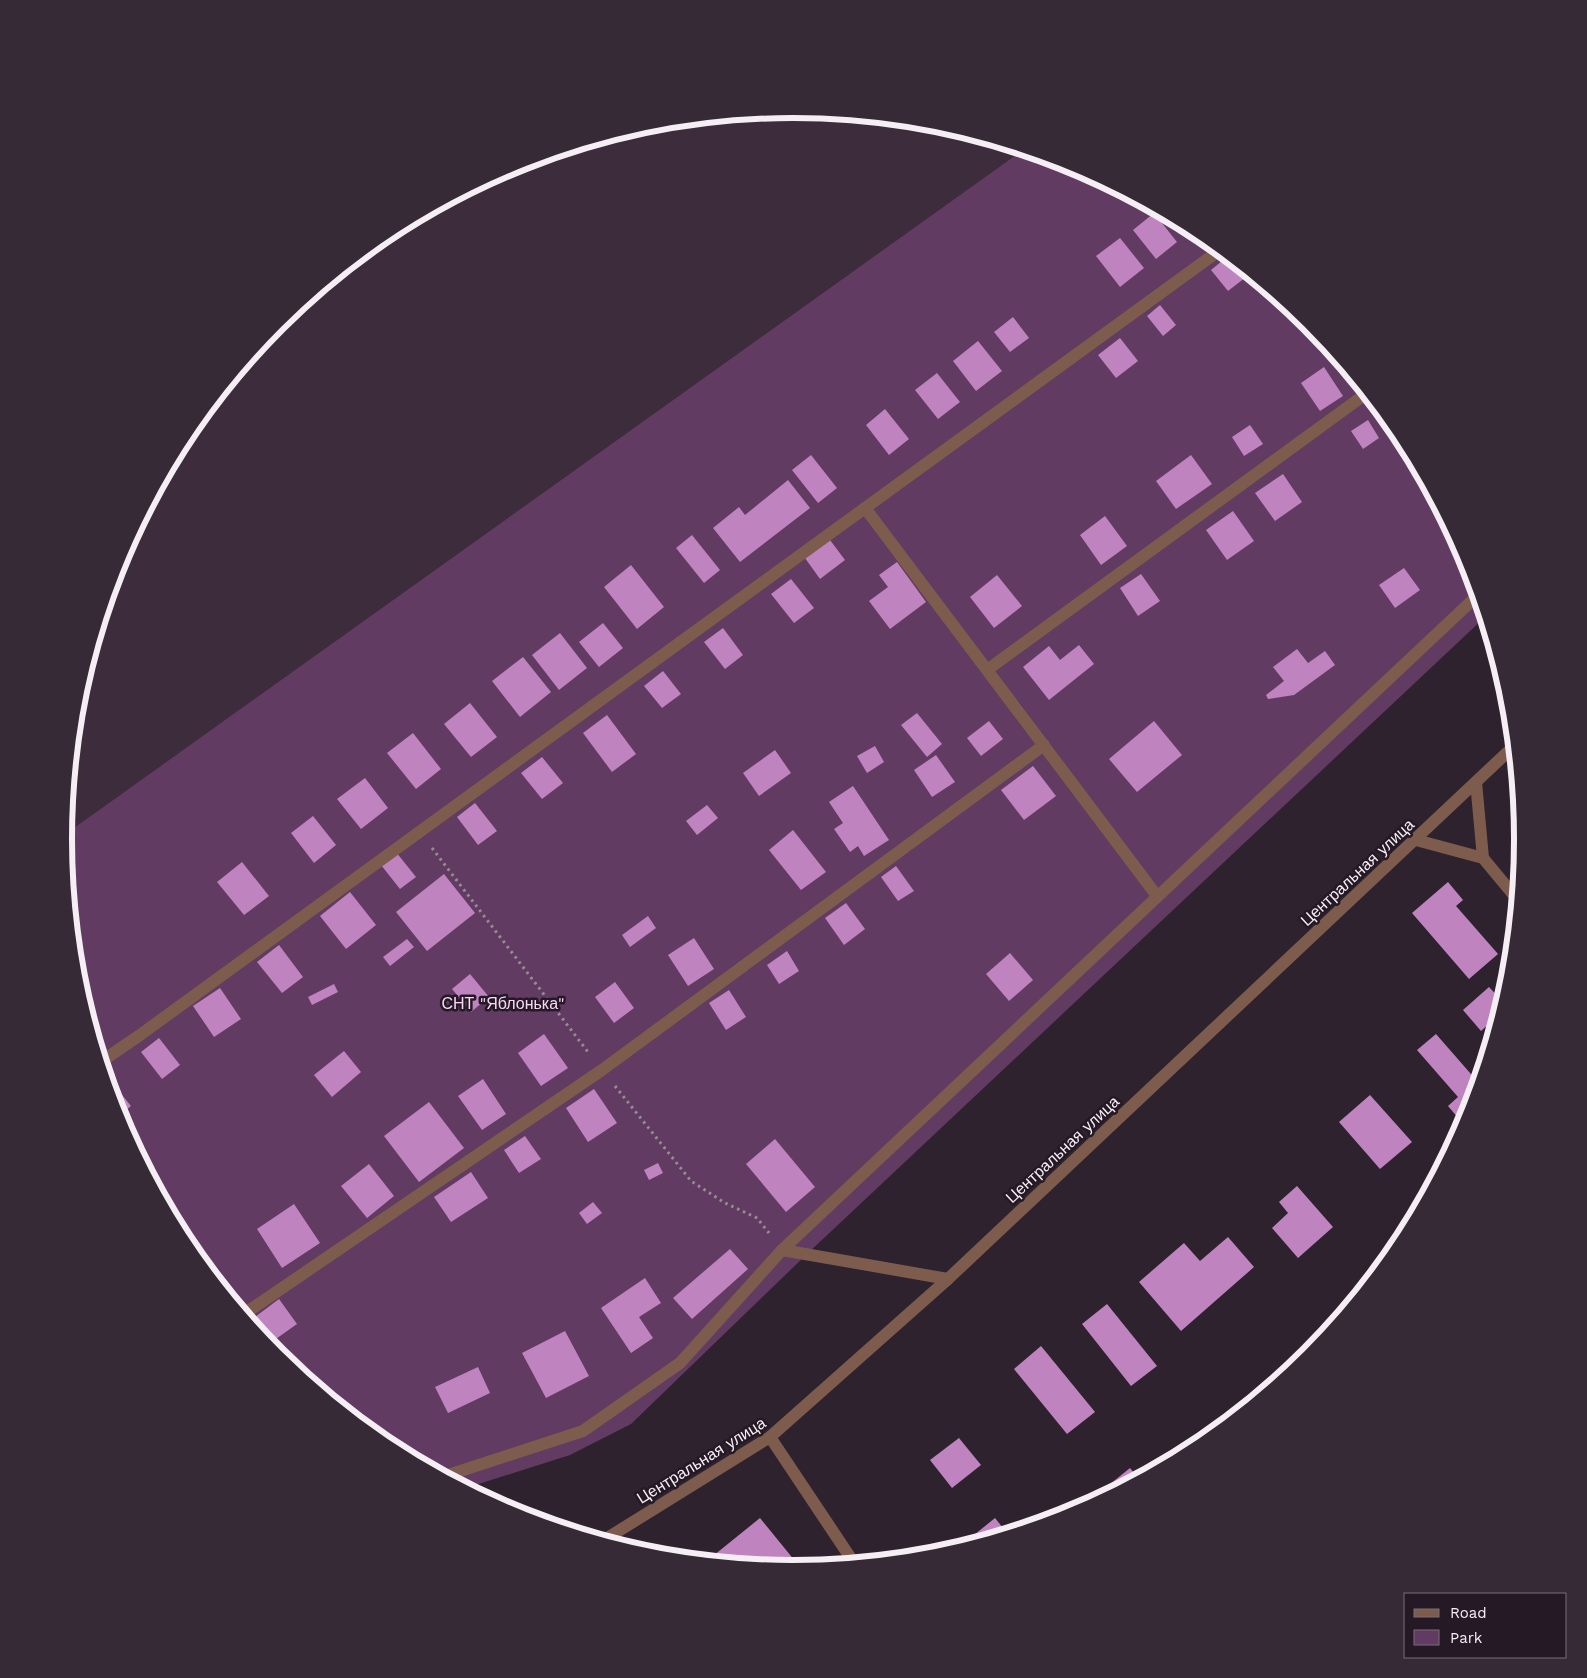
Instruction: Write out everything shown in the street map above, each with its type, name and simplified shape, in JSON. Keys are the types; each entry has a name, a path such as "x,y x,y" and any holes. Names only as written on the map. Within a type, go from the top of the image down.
{"street":[{"path":"107,1057 140,1035 1214,254"},
{"path":"987,670 1363,396"},
{"path":"866,508 1157,896"},
{"path":"452,1474 582,1430 680,1363 782,1250 1473,599"},
{"path":"248,1311 602,1070 1044,746"},
{"name":"Центральная улица","path":"611,1536 770,1437 948,1278 1509,751"},
{"path":"1476,782 1483,858 1512,893"},
{"path":"1416,840 1483,858"},
{"path":"782,1250 948,1278"},
{"path":"770,1437 850,1557"}],"shaded area":[{"path":"794,118 888,124 934,132 1018,154 72,829 79,745 86,698 97,652 127,563 147,520 169,478 221,400 284,329 318,297 355,267 433,215 475,192 518,173 562,156 607,143 699,124"}],"green space":[{"name":"СНТ \"Яблонька\"","path":"1018,154 1069,173 1112,192 1154,215 1232,267 1269,297 1303,329 1366,400 1393,438 1418,479 1460,563 1480,621 807,1254 631,1424 570,1455 474,1485 393,1438 318,1381 251,1314 221,1278 169,1200 127,1115 97,1026 86,980 79,933 74,886 72,829"}],"building":[{"path":"1153,214 1157,217 1177,242 1156,259 1133,230"},
{"path":"1120,238 1144,268 1120,287 1096,256"},
{"path":"1223,260 1245,278 1228,291 1211,270"},
{"path":"1160,305 1176,325 1163,336 1147,316"},
{"path":"1013,317 1029,338 1010,352 994,332"},
{"path":"1120,338 1138,361 1116,378 1098,355"},
{"path":"978,341 1002,371 976,391 953,361"},
{"path":"1324,367 1343,396 1320,411 1301,383"},
{"path":"937,373 960,402 938,419 915,390"},
{"path":"885,409 909,439 889,455 866,425"},
{"path":"1368,420 1379,438 1363,449 1351,431"},
{"path":"1250,425 1263,444 1244,456 1232,437"},
{"path":"811,455 837,488 818,503 792,470"},
{"path":"1191,455 1212,484 1176,509 1156,481"},
{"path":"1283,474 1302,502 1275,521 1255,493"},
{"path":"788,480 810,508 740,562 713,528 739,507 745,515"},
{"path":"1233,511 1254,541 1227,560 1206,530"},
{"path":"1105,516 1127,546 1101,565 1080,535"},
{"path":"692,535 720,570 704,583 676,548"},
{"path":"830,540 845,560 820,579 805,558"},
{"path":"897,562 926,602 890,629 869,601 888,587 879,575"},
{"path":"631,565 664,607 637,629 604,587"},
{"path":"1404,568 1420,590 1395,608 1379,585"},
{"path":"1141,574 1160,601 1138,616 1120,588"},
{"path":"997,575 1022,606 994,628 970,597"},
{"path":"791,579 814,608 794,623 771,594"},
{"path":"603,623 623,648 599,667 579,642"},
{"path":"723,628 743,655 725,669 704,642"},
{"path":"560,633 587,668 559,690 532,655"},
{"path":"1079,645 1094,664 1049,700 1023,667 1049,646 1060,660"},
{"path":"1297,649 1308,663 1325,651 1335,665 1294,695 1268,699 1266,695 1284,681 1273,667"},
{"path":"523,657 551,692 520,717 492,681"},
{"path":"663,671 681,694 662,708 644,686"},
{"path":"470,703 497,737 471,757 444,724"},
{"path":"917,713 942,744 927,757 901,725"},
{"path":"607,715 636,754 612,772 583,733"},
{"path":"989,721 1003,739 981,756 967,738"},
{"path":"1154,721 1182,755 1137,792 1109,759"},
{"path":"413,733 441,769 416,789 387,753"},
{"path":"875,746 884,762 867,773 857,756"},
{"path":"775,750 791,773 759,796 743,773"},
{"path":"936,755 955,782 932,797 914,770"},
{"path":"542,757 563,783 542,799 521,773"},
{"path":"1033,766 1056,796 1024,820 1001,790"},
{"path":"365,778 388,808 361,829 337,799"},
{"path":"853,786 889,840 864,856 858,846 850,852 834,829 843,823 829,802"},
{"path":"475,803 497,831 478,845 457,817"},
{"path":"707,805 718,818 697,835 686,821"},
{"path":"313,816 336,845 314,863 291,833"},
{"path":"793,830 826,872 801,890 769,850"},
{"path":"396,852 416,877 400,889 381,865"},
{"path":"242,862 269,896 244,915 217,882"},
{"path":"896,866 914,891 898,901 881,877"},
{"path":"444,874 475,913 427,951 396,912"},
{"path":"1448,882 1463,900 1456,906 1498,954 1469,979 1412,913"},
{"path":"350,892 376,925 346,949 320,916"},
{"path":"846,903 865,929 844,945 825,918"},
{"path":"648,916 656,928 630,947 622,935"},
{"path":"694,938 714,969 688,986 668,955"},
{"path":"407,939 414,947 390,966 383,957"},
{"path":"279,945 303,977 282,993 257,962"},
{"path":"787,951 799,971 779,984 767,965"},
{"path":"1010,953 1033,980 1009,1001 986,974"},
{"path":"470,974 489,997 471,1012 452,989"},
{"path":"615,982 634,1008 614,1023 595,997"},
{"path":"334,984 338,992 312,1005 308,997"},
{"path":"1489,987 1497,996 1491,1022 1481,1031 1463,1010"},
{"path":"220,988 241,1019 214,1037 193,1006"},
{"path":"729,990 746,1017 726,1030 709,1003"},
{"path":"544,1034 568,1068 541,1086 518,1053"},
{"path":"1436,1034 1474,1077 1458,1118 1448,1106 1458,1097 1417,1050"},
{"path":"159,1038 180,1065 162,1079 141,1052"},
{"path":"344,1051 361,1072 332,1097 314,1075"},
{"path":"483,1079 506,1114 482,1130 458,1096"},
{"path":"594,1089 617,1123 588,1142 566,1108"},
{"path":"118,1090 131,1106 125,1111"},
{"path":"1370,1095 1412,1142 1380,1169 1339,1122"},
{"path":"429,1102 464,1148 419,1182 384,1136"},
{"path":"525,1136 541,1159 519,1173 504,1150"},
{"path":"775,1139 815,1187 786,1212 746,1164"},
{"path":"658,1163 663,1173 649,1180 644,1170"},
{"path":"369,1164 394,1196 367,1218 341,1186"},
{"path":"471,1172 488,1198 451,1222 434,1197"},
{"path":"1297,1186 1333,1227 1298,1258 1272,1228 1288,1213 1279,1202"},
{"path":"593,1202 602,1213 587,1224 579,1213"},
{"path":"294,1204 320,1243 282,1268 257,1229"},
{"path":"1228,1237 1254,1267 1181,1331 1139,1282 1184,1243 1200,1261"},
{"path":"730,1249 748,1269 692,1319 673,1298"},
{"path":"645,1278 661,1303 639,1317 653,1338 631,1353 601,1308"},
{"path":"279,1299 297,1324 275,1340 255,1317"},
{"path":"1107,1304 1157,1366 1131,1386 1082,1324"},
{"path":"565,1331 589,1376 546,1398 522,1353"},
{"path":"1041,1346 1095,1412 1067,1434 1014,1369"},
{"path":"478,1367 490,1393 448,1413 435,1387"},
{"path":"959,1438 981,1465 952,1488 930,1460"},
{"path":"1130,1468 1135,1474 1112,1486 1102,1490"},
{"path":"760,1518 794,1560 746,1558 714,1555"},
{"path":"995,1518 1003,1528 980,1535 972,1537"}]}
